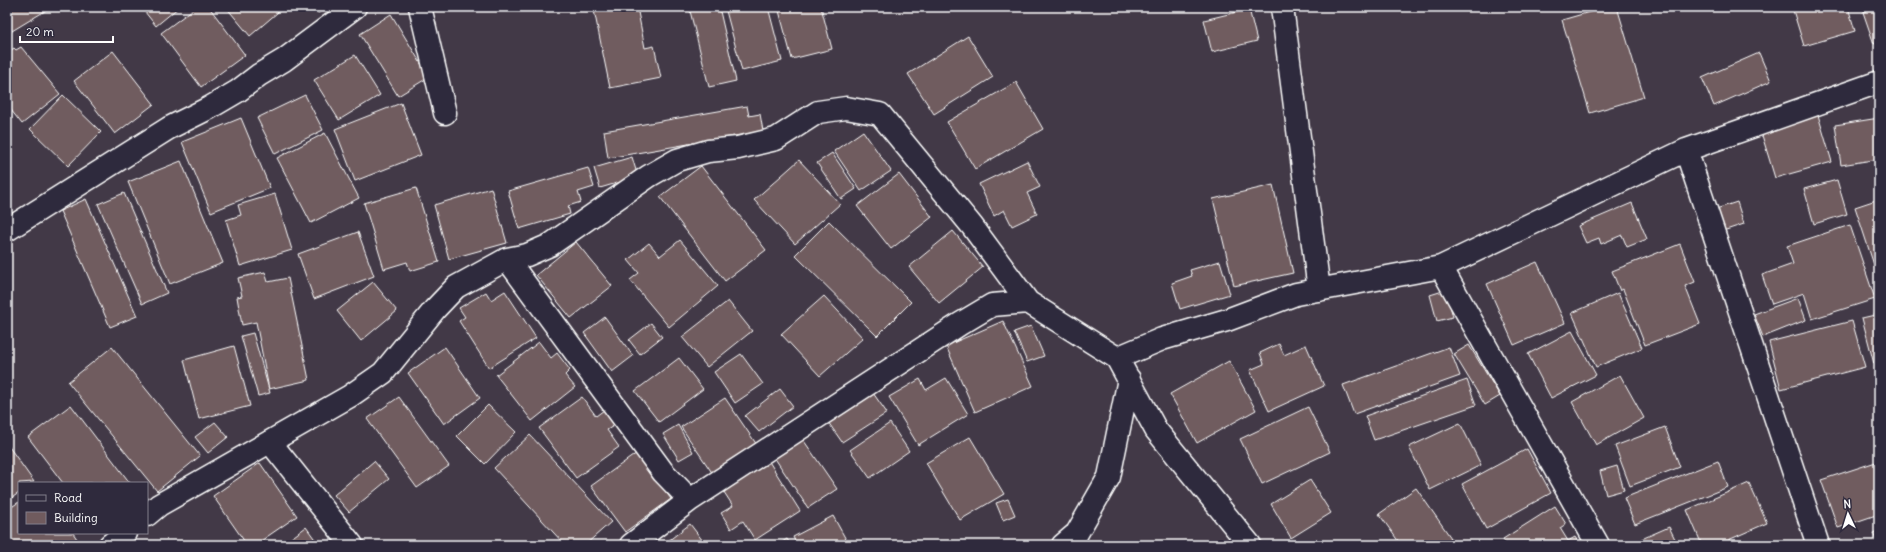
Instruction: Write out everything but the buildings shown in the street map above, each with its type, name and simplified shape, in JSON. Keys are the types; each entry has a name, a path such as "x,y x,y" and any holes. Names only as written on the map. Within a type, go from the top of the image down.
{"street":[{"path":"7,230 169,128 209,108 238,91 259,75 284,60 355,7"},
{"path":"420,7 445,113"},
{"path":"1282,7 1319,290"},
{"path":"1117,358 1162,339 1228,320 1296,294 1441,267 1686,150 1879,82"},
{"path":"148,513 159,505 350,396 383,373 435,309 456,287 507,259 527,255 550,245 649,176 677,160 708,151 738,148 776,139 818,112 846,108 880,114 972,226 1028,302 1117,358 1156,430 1250,545"},
{"path":"1686,150 1818,545"},
{"path":"507,259 663,472 690,500"},
{"path":"1441,267 1598,545"},
{"path":"631,545 690,500 992,305 1028,302"},
{"path":"1073,541 1109,477 1129,379"},
{"path":"270,442 352,545"},
{"path":"110,545 124,534"}]}
